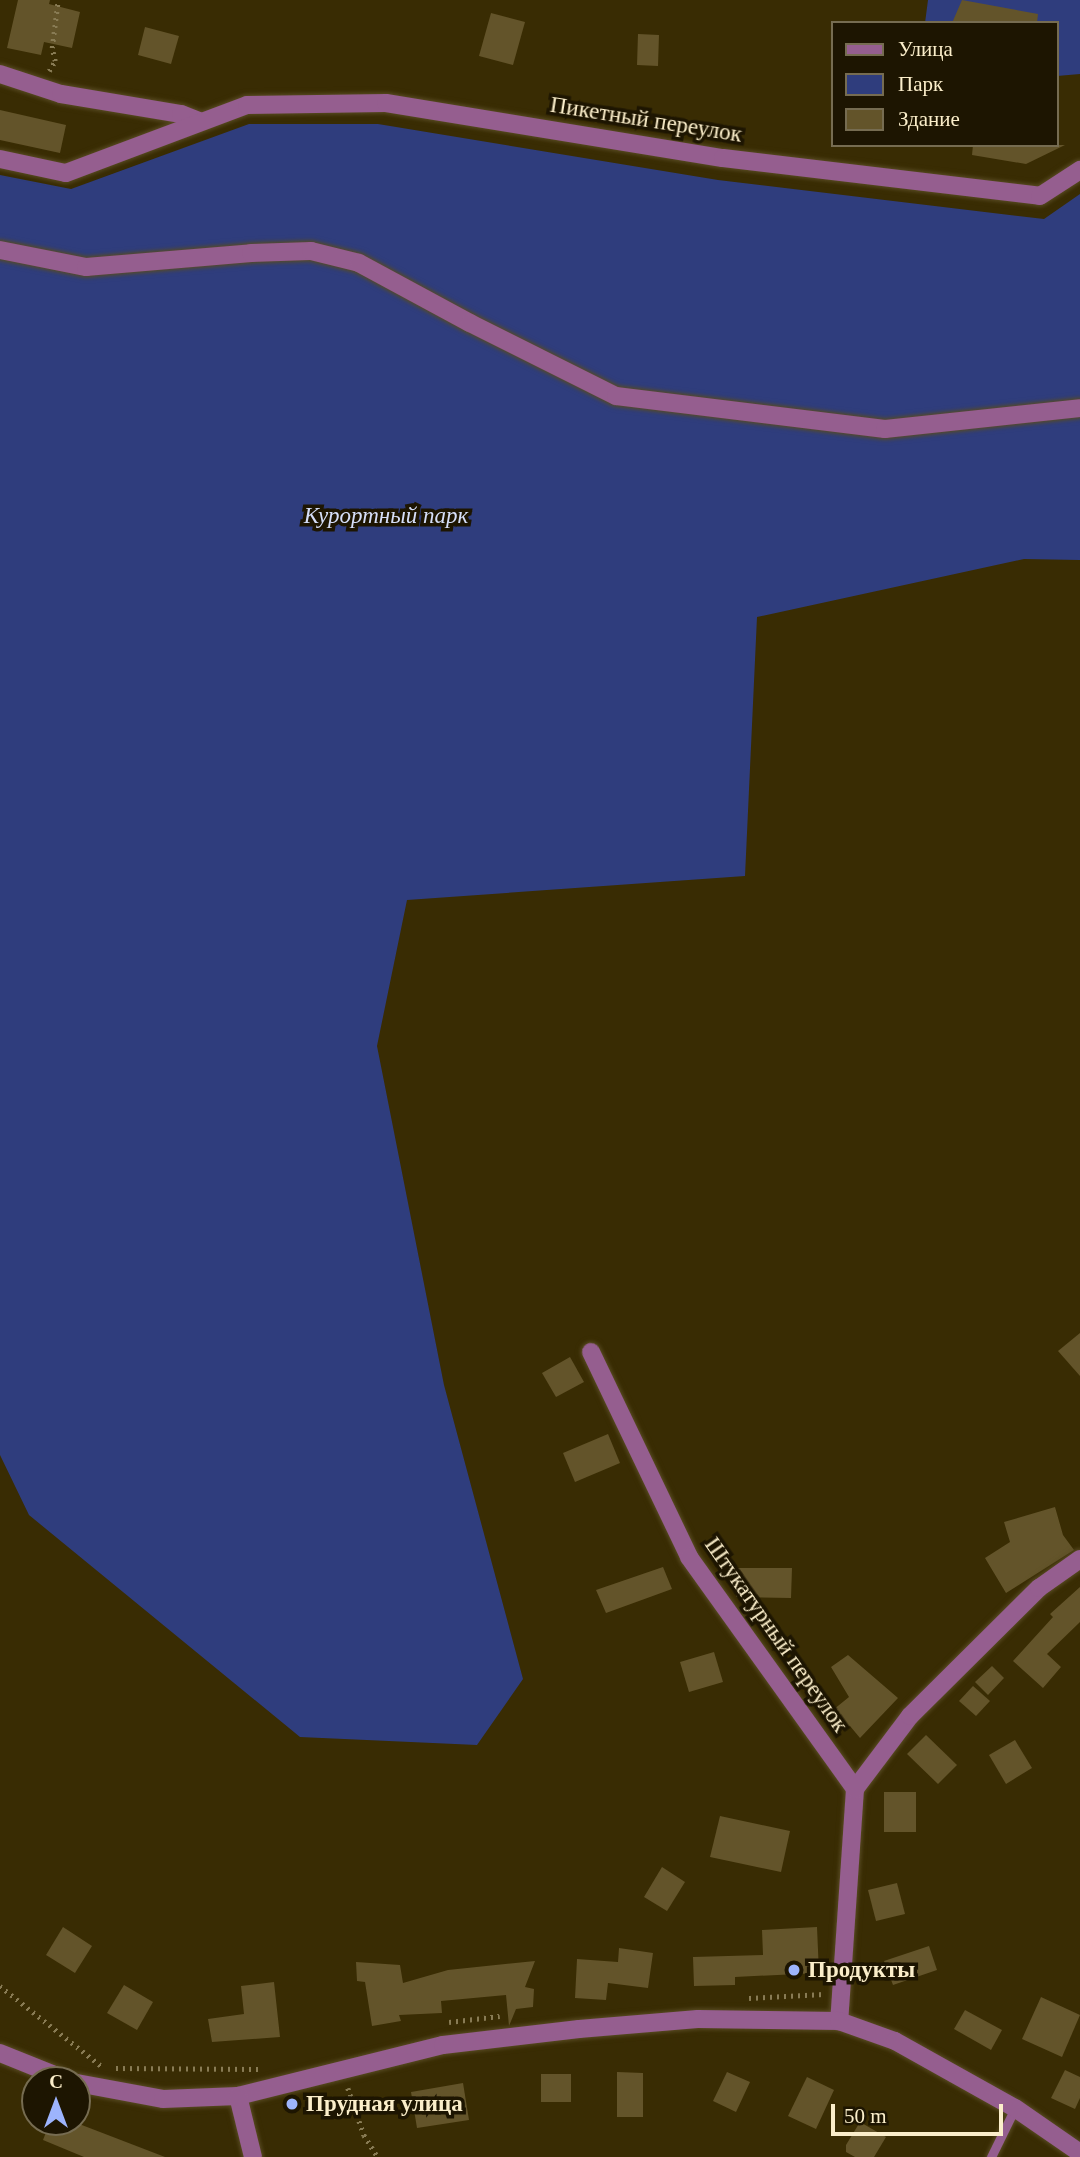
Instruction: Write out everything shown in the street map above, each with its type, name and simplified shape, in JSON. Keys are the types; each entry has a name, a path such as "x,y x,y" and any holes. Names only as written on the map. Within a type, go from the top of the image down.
{"street":[{"path":"0,75 61,94 181,114 199,121"},
{"name":"Пикетный переулок","path":"0,159 66,173 247,105 386,103 723,158 1040,196 1080,170"},
{"path":"0,250 86,267 251,253 311,251 359,263 470,323 616,396 885,429 1080,408"},
{"name":"Штукатурный переулок","path":"591,1352 689,1556 855,1789"},
{"path":"839,2021 855,1789 910,1716 1039,1588 1080,1559"},
{"path":"91,2086 163,2099 238,2096 341,2068 443,2045 579,2029 698,2020 839,2021 895,2041 1015,2108 1080,2153"},
{"path":"0,2053 32,2066"},
{"path":"238,2096 253,2157"}],"lane":[{"path":"991,2157 1015,2108"}],"path":[{"path":"55,61 52,47 58,0"},
{"path":"0,1986 105,2068 271,2069"},
{"path":"746,1998 841,1994"},
{"path":"447,2023 514,2015"},
{"path":"341,2068 364,2136 378,2157"}],"green space":[{"path":"928,0 1080,0 1080,74 1059,76 1059,21 925,21"},
{"name":"Курортный парк","path":"249,124 378,124 718,180 1044,219 1080,194 1080,560 1024,559 757,617 745,876 407,900 377,1046 444,1385 523,1679 477,1745 300,1737 29,1515 0,1455 0,175 71,189"}],"building":[{"path":"18,0 50,0 49,4 80,12 72,48 44,42 41,55 7,48"},
{"path":"962,0 1038,14 1037,21 953,21"},
{"path":"491,13 525,22 513,65 479,56"},
{"path":"145,27 179,36 171,64 138,55"},
{"path":"638,34 659,35 658,66 637,65"},
{"path":"0,110 66,125 60,153 0,140"},
{"path":"1065,145 1026,164 972,155 973,147"},
{"path":"1080,1333 1080,1376 1058,1351"},
{"path":"570,1357 584,1382 556,1397 542,1373"},
{"path":"608,1434 620,1463 575,1482 563,1453"},
{"path":"1055,1507 1063,1535 1074,1550 1006,1593 985,1558 1010,1542 1004,1522"},
{"path":"663,1567 672,1589 606,1613 596,1590"},
{"path":"736,1568 792,1568 791,1598 736,1597"},
{"path":"1080,1587 1080,1622 1047,1654 1061,1667 1043,1688 1013,1661 1053,1617 1050,1614"},
{"path":"714,1652 723,1682 689,1692 680,1662"},
{"path":"848,1655 898,1698 860,1738 850,1726 843,1729 828,1714 849,1697 831,1667"},
{"path":"992,1666 1004,1678 988,1695 975,1682"},
{"path":"973,1686 990,1701 976,1716 959,1701"},
{"path":"926,1735 957,1765 938,1784 907,1754"},
{"path":"1015,1740 1032,1768 1006,1784 989,1755"},
{"path":"884,1792 916,1792 916,1832 884,1832"},
{"path":"720,1816 790,1831 781,1872 710,1857"},
{"path":"662,1867 685,1882 667,1911 644,1897"},
{"path":"897,1883 905,1914 876,1921 868,1890"},
{"path":"63,1927 92,1946 75,1973 46,1955"},
{"path":"817,1927 819,1973 735,1977 735,1985 694,1986 693,1957 763,1955 762,1930"},
{"path":"929,1946 937,1970 893,1985 884,1961"},
{"path":"619,1948 653,1953 648,1988 608,1983 606,2000 575,1998 577,1959 618,1962"},
{"path":"535,1961 525,1987 534,1989 533,2007 516,2009 509,2026 506,1995 441,2001 442,2013 399,2015 401,2021 372,2026 365,1982 357,1981 356,1962 400,1965 403,1983 448,1970"},
{"path":"274,1982 280,2037 212,2042 208,2019 244,2014 241,1986"},
{"path":"124,1985 153,2002 137,2030 107,2013"},
{"path":"1041,1997 1080,2015 1062,2057 1022,2039"},
{"path":"965,2010 1002,2030 991,2050 954,2029"},
{"path":"1065,2070 1080,2077 1080,2098 1075,2109 1051,2098"},
{"path":"617,2072 643,2073 643,2117 617,2117"},
{"path":"727,2072 750,2082 736,2112 713,2101"},
{"path":"541,2074 571,2074 571,2102 541,2102"},
{"path":"807,2077 834,2090 816,2129 788,2116"},
{"path":"463,2083 469,2120 417,2128 411,2092"},
{"path":"860,2122 886,2137 874,2157 855,2157 846,2152 846,2145"},
{"path":"91,2129 165,2157 84,2157 43,2140 45,2136 91,2136"}],"place":[{"name":"Продукты","path":"794,1970"},
{"name":"Прудная улица","path":"292,2104"}]}
